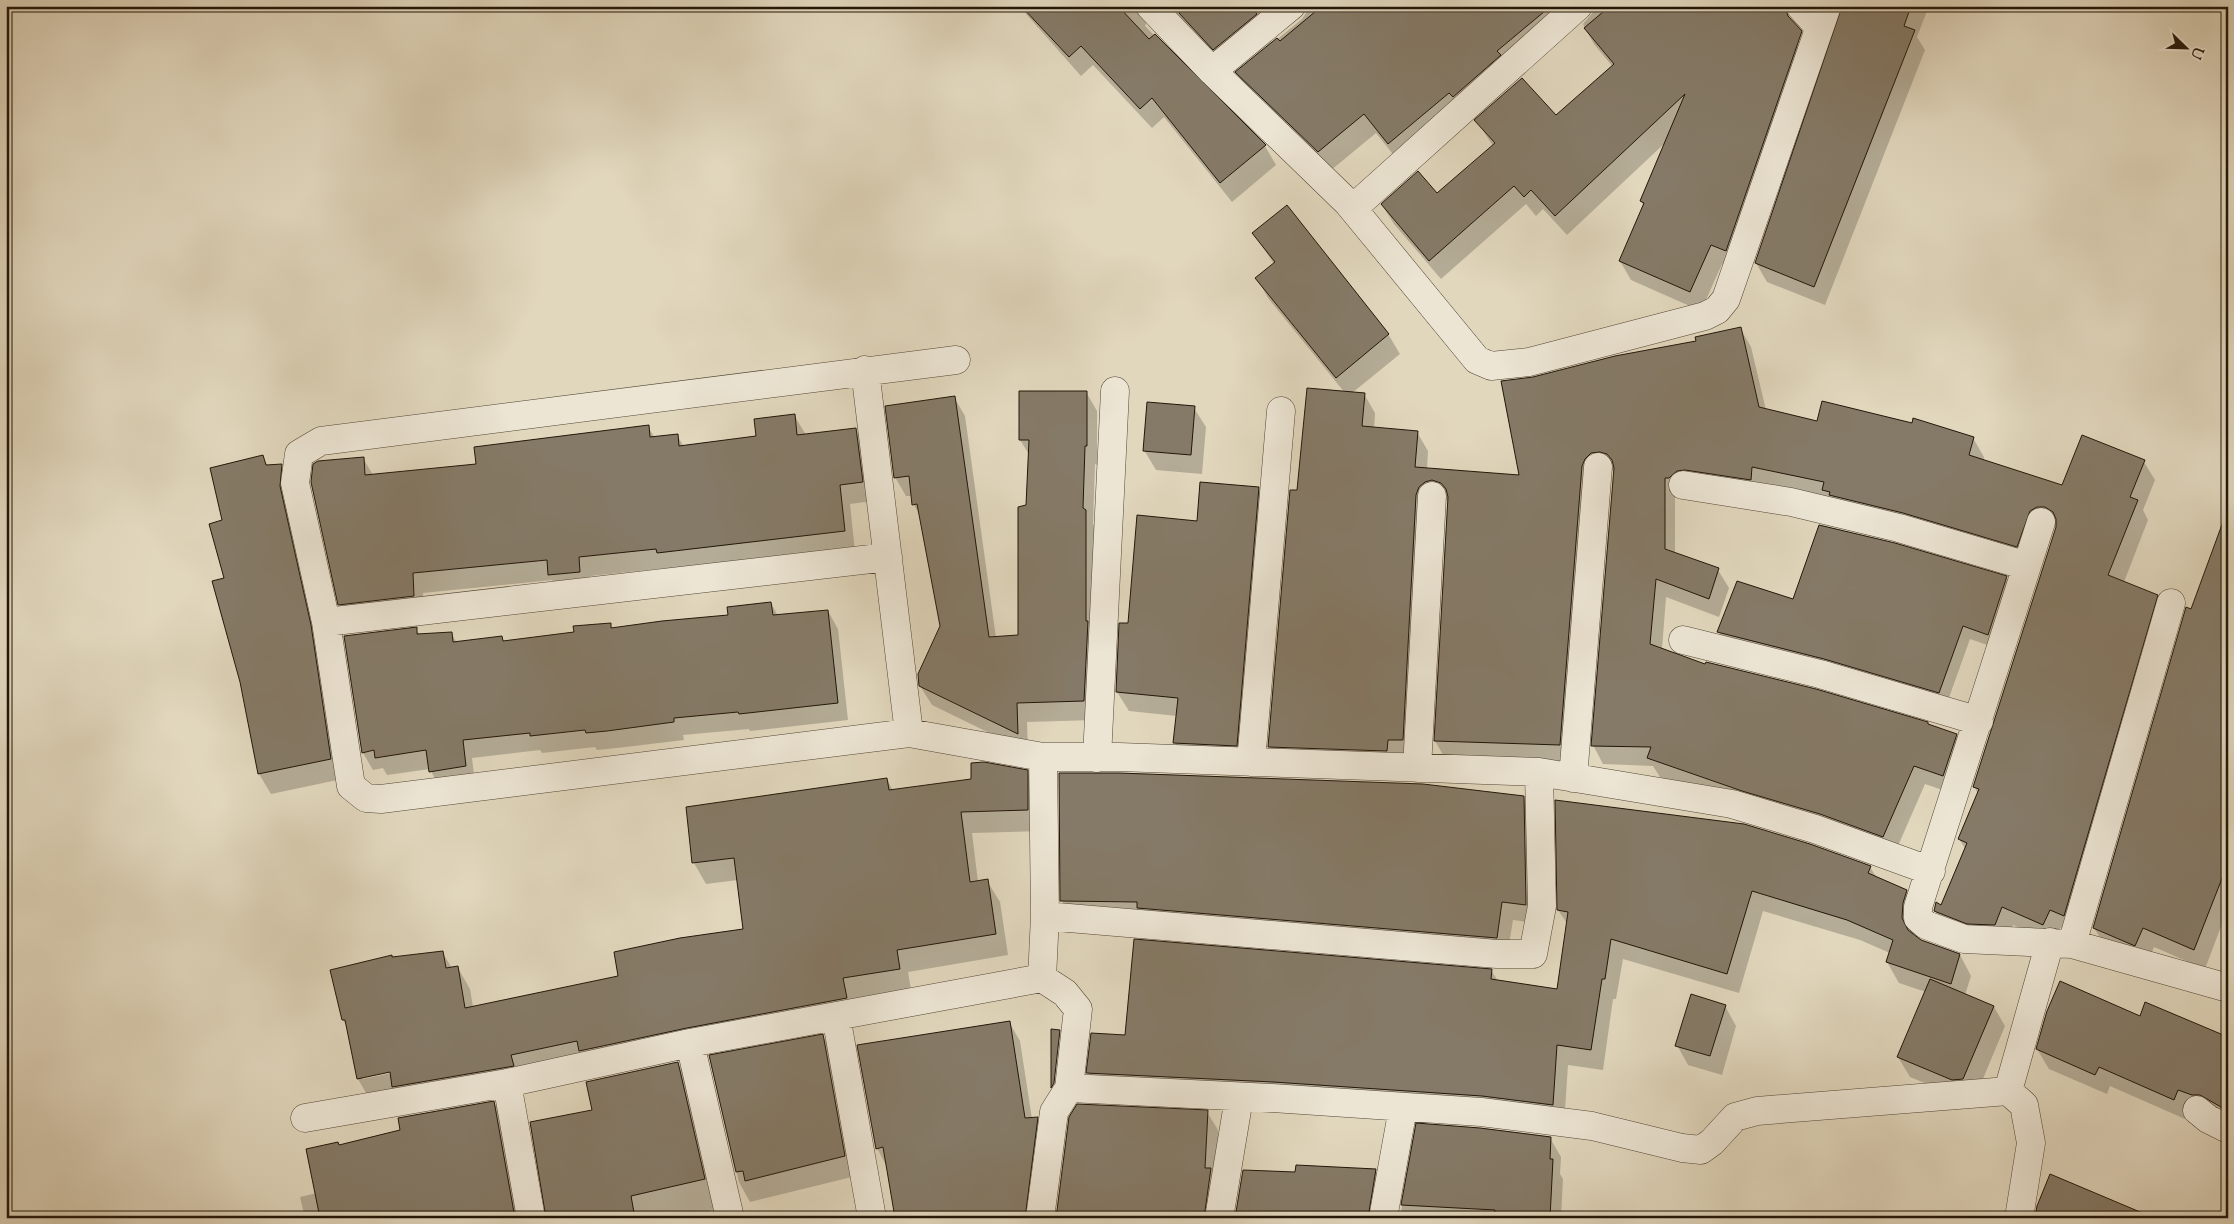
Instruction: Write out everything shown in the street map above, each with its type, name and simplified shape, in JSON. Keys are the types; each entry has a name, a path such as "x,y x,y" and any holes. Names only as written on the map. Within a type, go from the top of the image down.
{"street":[{"path":"1150,6 1212,71 1348,203 1477,360 1491,366 1529,362 1705,316 1717,310 1726,299 1823,16 1800,6"},
{"path":"1212,71 1291,6"},
{"path":"1348,203 1360,202 1578,6"},
{"path":"956,360 865,370 321,441 299,454 295,483 326,622 351,786 366,798 380,799 909,733 1044,757 1540,772 1732,804 1815,829 1931,871"},
{"path":"865,370 909,733"},
{"path":"1097,758 1115,391"},
{"path":"1251,762 1281,411"},
{"path":"1572,778 1598,467"},
{"path":"1683,485 1791,502 1899,528 2027,566"},
{"path":"1417,768 1432,496"},
{"path":"2041,522 1979,721 1918,907 1918,918 1926,925 1964,939 2061,943 2228,988"},
{"path":"326,622 888,557"},
{"path":"2008,1091 2061,943 2171,604"},
{"path":"1683,640 1820,674 1979,721"},
{"path":"1042,978 1045,916 1044,757"},
{"path":"1045,916 1498,954 1533,954 1542,906 1540,772"},
{"path":"305,1118 507,1082 690,1042 1042,978 1065,993 1078,1009 1069,1088 1054,1112 1040,1218"},
{"path":"836,1016 872,1218"},
{"path":"690,1042 730,1218"},
{"path":"507,1082 530,1218"},
{"path":"1069,1088 1239,1098 1272,1098 1481,1112 1592,1126 1682,1148 1701,1150 1712,1142 1735,1117 1757,1111 2008,1091 2024,1105 2031,1142 2019,1218"},
{"path":"1219,1218 1239,1098"},
{"path":"1384,1218 1404,1108"},
{"path":"2196,1110 2208,1119 2228,1129"}],"building":[{"path":"1021,6 1118,6 1149,39 1155,34 1266,145 1220,183 1152,98 1140,109 1081,46 1069,57"},
{"path":"1187,6 1251,6 1257,14 1213,50 1179,13"},
{"path":"1322,6 1551,6 1497,51 1501,55 1453,97 1449,93 1388,144 1364,114 1318,152 1235,72 1277,38 1280,41"},
{"path":"1610,6 1785,6 1788,16 1802,31 1726,251 1711,245 1690,292 1619,261 1644,203 1640,201 1685,94 1555,216 1531,190 1524,197 1514,186 1429,261 1381,204 1418,171 1437,193 1495,143 1474,120 1522,78 1556,115 1614,64 1584,28"},
{"path":"1842,6 1911,6 1904,26 1915,30 1814,287 1755,263"},
{"path":"1287,205 1389,334 1336,378 1255,278 1275,262 1252,233"},
{"path":"1741,327 1759,407 1817,421 1822,401 1912,423 1913,418 1974,437 1969,455 2062,485 2082,435 2145,460 2130,497 2138,500 2108,575 2158,595 2064,916 2050,910 2043,925 2002,907 1995,925 1967,924 1934,911 1936,902 1941,905 1967,843 1958,839 1979,789 1973,787 2056,527 2056,519 2053,512 2045,507 2037,507 2030,511 2017,547 1903,513 1829,495 1830,492 1822,490 1824,482 1752,467 1751,480 1685,470 1677,471 1669,478 1665,478 1665,549 1719,568 1709,599 1656,579 1650,644 1705,664 1706,662 1816,689 1928,722 1928,724 1957,734 1943,776 1914,766 1883,837 1820,814 1742,791 1647,758 1651,747 1591,746 1614,468 1612,460 1607,454 1600,452 1591,453 1585,459 1582,466 1560,745 1434,741 1448,497 1446,489 1441,483 1432,480 1425,482 1419,487 1416,495 1403,740 1388,740 1387,751 1268,747 1290,490 1297,490 1307,388 1365,393 1362,426 1418,431 1415,467 1519,475 1501,381 1533,377 1615,356 1696,341 1695,337"},
{"path":"1019,391 1087,391 1087,446 1085,446 1083,508 1086,510 1086,621 1088,621 1084,701 1017,703 1018,734 919,686 918,674 940,626 917,504 912,505 909,476 894,478 885,406 955,396 989,637 1018,635 1018,507 1026,505 1029,440 1019,440"},
{"path":"1147,402 1195,406 1191,455 1143,451"},
{"path":"795,414 797,435 856,428 863,482 840,485 845,531 657,553 656,549 579,557 580,572 548,575 547,560 413,573 414,596 338,605 311,482 313,464 318,461 364,457 365,475 476,464 474,447 649,425 650,437 678,434 679,446 756,436 754,419"},
{"path":"263,455 266,465 282,464 280,486 311,625 331,759 258,774 240,682 212,581 224,578 209,524 222,520 210,468"},
{"path":"1200,482 1259,487 1237,746 1173,743 1178,698 1116,692 1119,623 1128,623 1137,515 1197,521"},
{"path":"2224,519 2228,519 2228,863 2194,950 2143,928 2135,946 2093,928 2186,607 2191,609"},
{"path":"1819,525 1895,543 2007,576 1988,635 1963,626 1939,693 1824,659 1717,632 1737,581 1793,599"},
{"path":"771,602 773,615 828,610 838,703 739,714 738,712 674,718 674,722 607,731 586,733 585,730 530,736 530,733 463,740 466,766 429,772 426,750 375,758 374,750 362,753 344,636 417,627 417,634 452,632 453,642 502,636 503,641 574,632 573,626 611,623 611,628 728,615 727,607"},
{"path":"984,762 1028,770 1028,810 961,812 970,882 988,879 996,934 897,950 900,969 843,978 847,998 687,1028 579,1051 577,1041 511,1055 514,1066 392,1087 390,1072 357,1079 345,1020 342,1020 330,970 392,955 392,957 443,951 446,968 458,966 465,1008 618,976 614,952 680,938 743,929 734,858 692,863 686,807 887,778 889,790 971,779 971,763"},
{"path":"1059,773 1119,773 1423,784 1524,796 1526,905 1502,902 1497,938 1137,908 1137,902 1060,901"},
{"path":"1555,800 1744,824 1810,844 1871,866 1868,873 1907,890 1903,903 1902,918 1908,930 1921,940 1960,954 1951,984 1886,962 1893,940 1847,920 1752,891 1727,974 1611,939 1605,979 1602,979 1591,1050 1557,1045 1553,1105 1482,1096 1273,1082 1086,1073 1091,1033 1125,1035 1134,939 1492,969 1491,979 1557,989 1568,912 1557,910"},
{"path":"1930,979 1994,1006 1963,1079 1952,1080 1897,1057"},
{"path":"2060,981 2140,1016 2145,1002 2228,1037 2228,1111 2200,1095 2192,1095 2178,1090 2174,1100 2099,1067 2095,1075 2036,1049 2047,1011"},
{"path":"1691,994 1726,1005 1710,1056 1675,1046"},
{"path":"1010,1021 1025,1118 1038,1117 1025,1218 895,1218 883,1147 876,1149 857,1045"},
{"path":"1051,1029 1060,1030 1054,1083 1051,1088"},
{"path":"823,1034 845,1156 745,1181 743,1171 736,1172 709,1055"},
{"path":"678,1062 705,1179 631,1196 635,1218 546,1218 530,1122 592,1110 586,1082"},
{"path":"494,1101 515,1218 320,1218 306,1149 338,1142 339,1145 400,1130 398,1118"},
{"path":"1077,1104 1208,1110 1205,1168 1211,1168 1204,1218 1056,1218 1069,1117"},
{"path":"1416,1123 1480,1128 1551,1137 1550,1159 1553,1159 1550,1218 1494,1217 1495,1210 1401,1205"},
{"path":"1296,1165 1376,1169 1368,1218 1235,1218 1243,1170 1295,1172"},
{"path":"2050,1174 2152,1218 2035,1218 2037,1206"}]}
